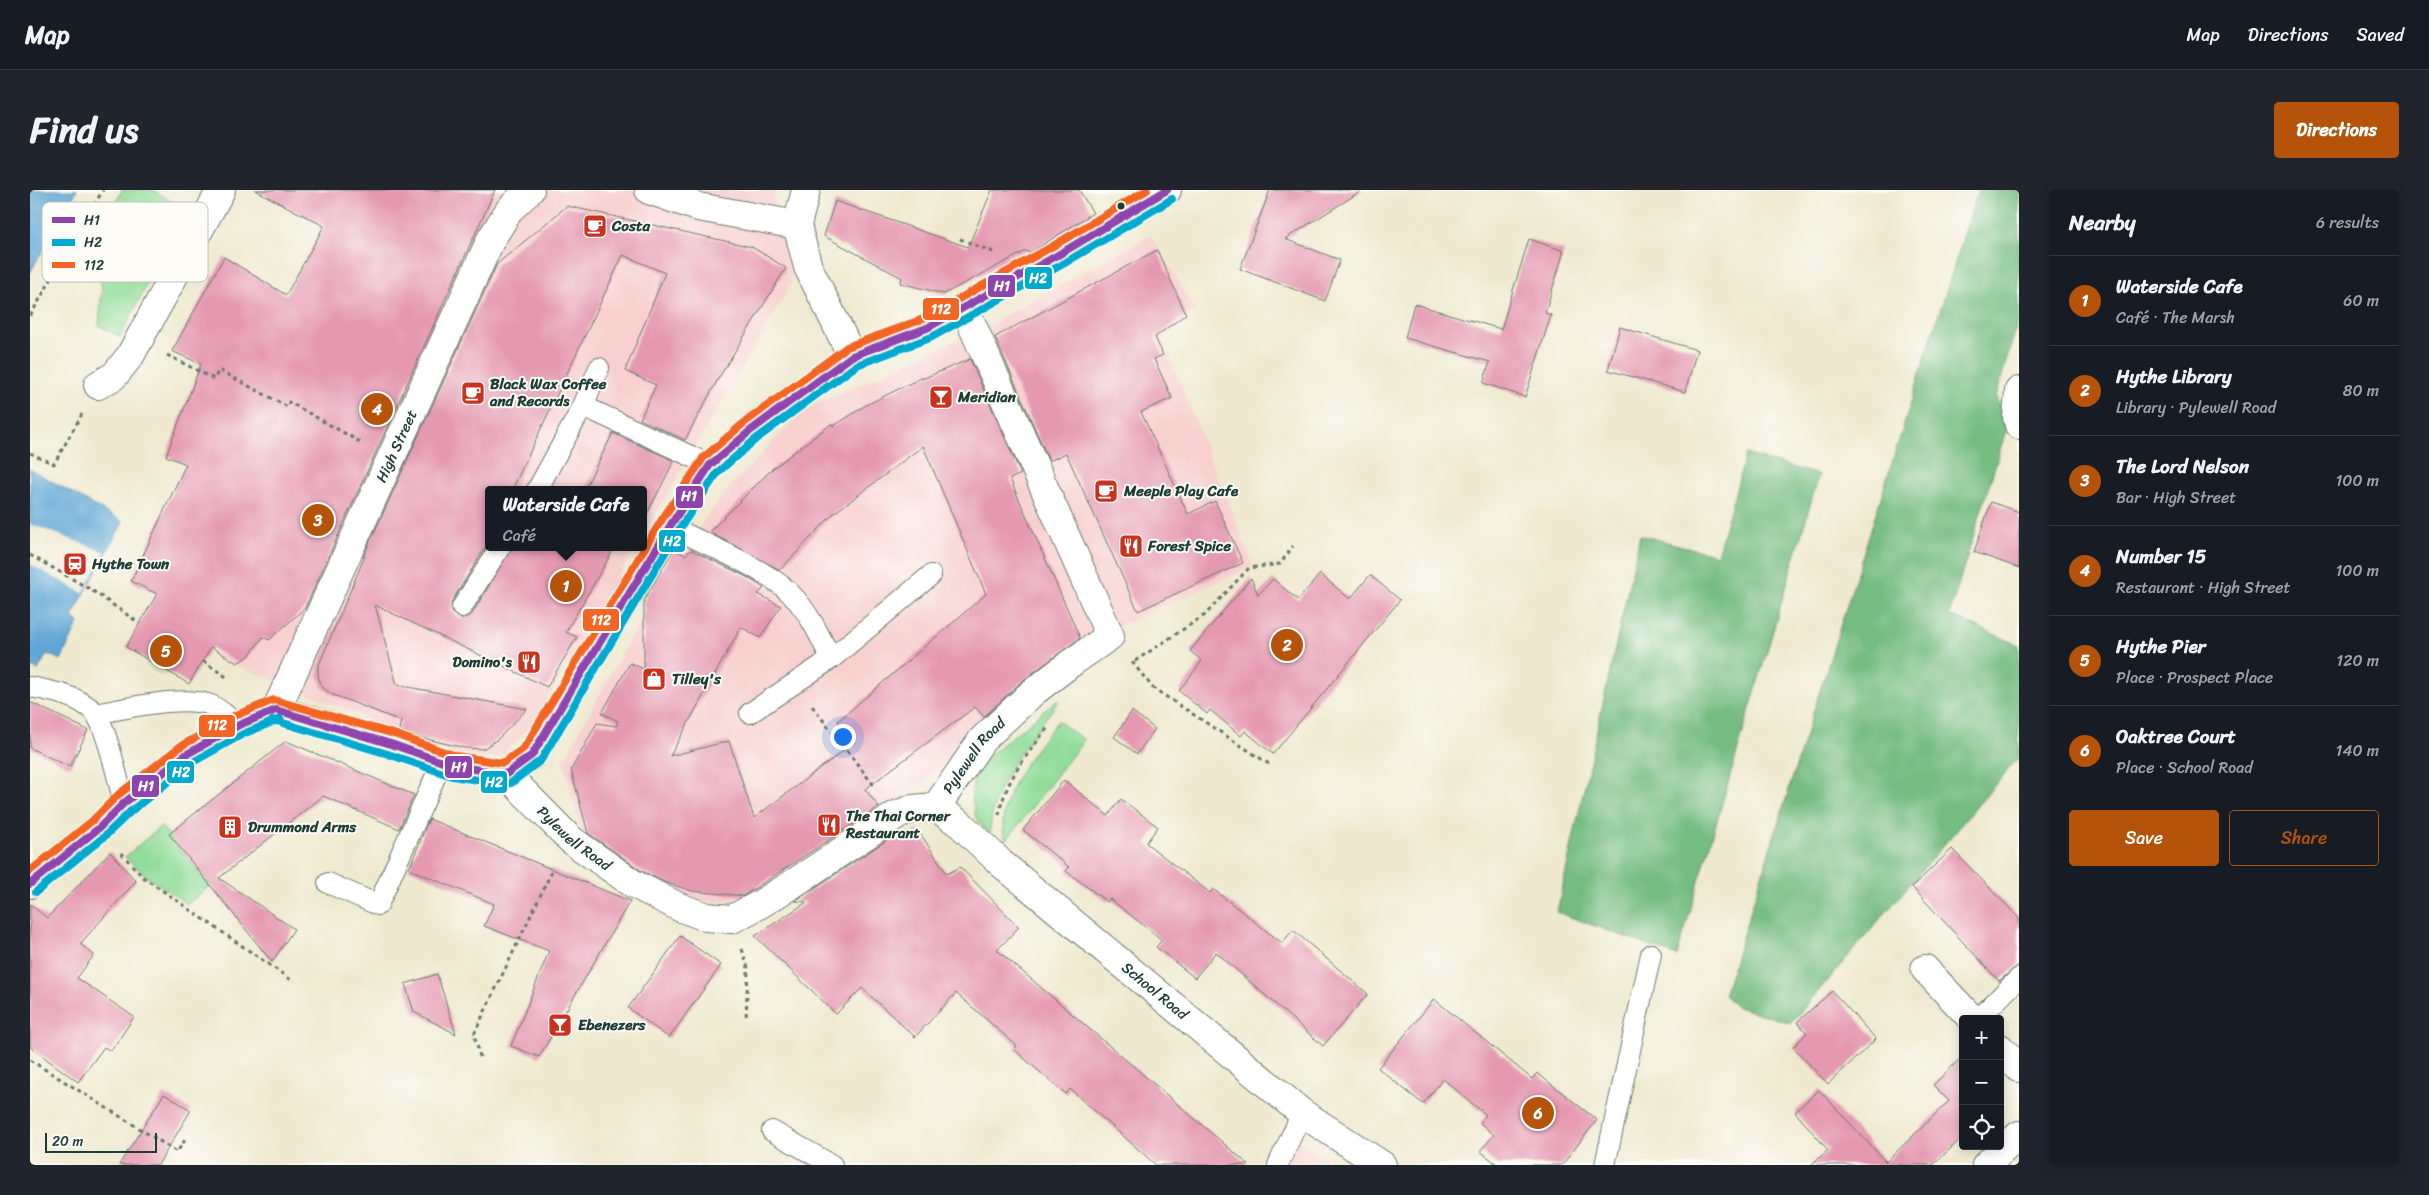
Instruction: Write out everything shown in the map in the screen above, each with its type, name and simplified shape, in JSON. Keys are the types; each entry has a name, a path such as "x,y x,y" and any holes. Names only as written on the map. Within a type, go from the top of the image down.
{"street":[{"path":"208,214 221,190"},
{"name":"High Street","path":"276,710 491,239 510,209 530,190"},
{"path":"649,190 698,207 797,225"},
{"path":"806,190 797,225 808,268 852,356"},
{"path":"30,884 99,828 124,803 187,754 239,725 276,710 391,744 454,766 506,774 532,755 670,526 710,465 750,430 852,356 926,328 1058,255 1167,190"},
{"path":"98,385 114,376 130,356 171,282"},
{"path":"964,307 1110,636"},
{"path":"2019,391 2017,417 2019,425"},
{"name":"Pylewell Road","path":"506,774 571,840 632,883 679,907 706,917 732,919 794,883 896,814 912,809 936,807 982,740 1032,693 1110,636"},
{"name":"School Road","path":"936,807 960,824 1002,864 1302,1113 1382,1165"},
{"path":"1924,969 1968,1015"},
{"path":"2004,1052 2019,1068"},
{"path":"1986,1165 2019,1135"}],"lane":[{"path":"539,486 583,406 599,368"},
{"path":"583,406 710,465"},
{"path":"670,526 758,570 790,592 811,619 832,659"},
{"path":"462,607 497,551"},
{"path":"750,713 832,659 931,575"},
{"path":"30,687 70,697 89,707 96,714 104,731 124,803"},
{"path":"96,714 132,706 199,702 212,705 239,725"},
{"path":"328,883 378,906 442,762"},
{"path":"1605,1165 1651,954"},
{"path":"1982,1015 2019,978"},
{"path":"1278,1165 1302,1113"},
{"path":"772,1131 832,1165"}],"path":[{"path":"96,202 103,190"},
{"path":"30,316 50,282"},
{"path":"139,340 214,379 220,370 288,407 289,402 391,458"},
{"path":"30,453 54,464 98,385"},
{"path":"1132,663 1205,615 1249,568 1280,564 1293,546"},
{"path":"30,555 90,589 139,623"},
{"path":"1110,636 1153,688 1269,764"},
{"path":"794,684 896,814"},
{"path":"1002,864 998,822 1003,795 1018,768 1050,725"},
{"path":"99,828 143,877 294,982"},
{"path":"480,1057 474,1034 562,851 571,840"},
{"path":"732,919 748,968 746,1020"},
{"path":"30,1060 177,1152 185,1140"}],"shaded area":[{"path":"350,190 777,190 773,199 791,266 792,283 647,529 647,486 485,486 485,551 634,551 533,724 501,757 454,756 395,735 354,712 217,658 202,607"},
{"path":"1151,235 1195,310 1162,337 1253,566 1092,638 902,799 757,898 708,903 644,880 583,837 563,761 664,577 723,494 804,410 985,327"},
{"path":"1281,1128 1334,1165 1266,1165"}],"green space":[{"path":"122,190 153,190 172,202 116,202"},
{"path":"1978,190 2019,190 2019,317 1996,397 2007,427 1949,615 2019,645 2019,757 1791,1023 1737,1007 1724,995"},
{"path":"101,282 148,282 120,337 99,325 102,287"},
{"path":"1746,454 1819,475 1677,956 1557,912 1640,535 1717,555"},
{"path":"1057,700 1058,702 1023,748 1003,782 991,818 990,837 976,818 972,798 973,782 983,761"},
{"path":"1058,721 1084,740 1006,841 1003,826 1010,793 1027,761"},
{"path":"161,826 210,886 187,904 145,875 125,857"}],"water":[{"path":"30,190 77,190 70,202 42,202 42,252 30,273"},
{"path":"30,469 123,522 72,617 79,622 61,660 47,654 38,670 30,667"}],"pier":[{"path":"30,524 105,552 83,593 30,564"}],"building":[{"path":"255,190 495,190 305,608 269,640 263,637 248,657 237,663 211,647 189,684 126,647 157,594 131,581 186,464 166,456 201,364 172,351 224,257 286,295 324,226"},
{"path":"992,190 1079,190 1093,213 1030,253 1026,251 944,294 900,283 902,278 824,236 835,201 968,247"},
{"path":"1270,190 1363,190 1285,239 1340,260 1325,301 1240,269"},
{"path":"567,206 752,247 786,268 718,379 685,440 640,419 656,385 625,371 665,273 623,255 514,486 485,486 485,548 452,601 451,612 461,619 472,614 510,551 613,551 566,632 577,637 547,687 375,605 397,685 527,709 499,738 483,749 465,748 422,738 399,730 401,721 331,694 322,687 318,676 318,667 365,556 363,557 497,264"},
{"path":"1529,239 1564,251 1545,313 1551,315 1525,397 1483,383 1490,362 1405,338 1414,304 1501,329"},
{"path":"1157,250 1186,314 1155,337 1163,355 1154,359 1172,398 1141,412 1188,514 1215,501 1243,563 1138,611 1066,453 1049,461 995,337"},
{"path":"1620,327 1697,350 1685,392 1608,370"},
{"path":"970,359 1021,474 1010,479 1080,638 1022,681 984,717 975,707 865,789 879,807 743,896 692,891 664,882 640,870 588,833 571,770 597,723 616,726 618,721 602,713 630,663 644,669 644,600 674,549 685,555 691,550 745,576 764,588 758,594 781,606 760,638 741,627 670,756 729,741 754,818 855,742 838,721 986,594 923,446 833,514 780,570 709,532 772,469 831,424 834,426 866,405 923,377 922,379"},
{"path":"613,433 674,461 647,514 647,486 586,486"},
{"path":"1991,502 2019,512 2019,568 1974,552"},
{"path":"1320,574 1350,599 1370,575 1400,600 1273,754 1245,731 1241,736 1210,710 1207,714 1179,691 1202,661 1190,651 1251,578 1258,595 1273,579 1298,600"},
{"path":"30,702 88,730 70,767 30,748"},
{"path":"1132,711 1155,729 1137,754 1114,737"},
{"path":"286,741 414,795 399,829 323,796 219,878 294,929 272,962 169,834"},
{"path":"1064,780 1108,816 1121,799 1158,827 1146,843 1210,893 1213,889 1282,943 1293,930 1368,994 1323,1046 1216,952 1195,978 1156,947 1162,940 1110,899 1107,902 1066,871 1069,867 1023,830"},
{"path":"429,819 630,901 539,1057 511,1046 549,951 484,926 494,904 409,869"},
{"path":"918,830 947,874 960,867 1019,927 997,950 1249,1165 1156,1165 1070,1089 1066,1094 1027,1061 1014,1049 1017,1046 956,993 915,1037 862,988 836,1014 755,936 807,902 795,901 899,832 904,839"},
{"path":"1952,849 2019,918 2019,965 1999,981 1912,887"},
{"path":"110,852 136,881 80,944 94,955 77,978 134,1017 111,1051 104,1047 78,1082 30,1047 30,904 47,918"},
{"path":"680,936 721,965 669,1038 628,1008"},
{"path":"437,974 456,1034 414,1012 405,984"},
{"path":"1832,991 1876,1039 1828,1084 1793,1047 1807,1033 1797,1022"},
{"path":"1434,999 1532,1079 1537,1073 1597,1120 1562,1165 1498,1165 1480,1151 1494,1135 1480,1123 1486,1115 1443,1079 1423,1104 1378,1068"},
{"path":"1959,1060 1959,1141 1933,1165 1811,1165 1828,1150 1795,1112 1819,1090 1886,1162 1949,1101 1933,1085"},
{"path":"164,1094 191,1110 158,1165 119,1165"}],"transit line":[{"name":"112","path":"647,544 704,457 744,423 847,347 923,319 1053,246 1147,190"},
{"name":"H1","path":"276,710 391,744 454,766 506,774 532,755 670,526 710,465 750,431 852,356 927,328 1058,255 1167,190"},
{"name":"H2","path":"273,720 388,754 452,776 504,784 511,783 541,760 678,531 718,472 756,439 857,365 932,337 1063,264 1172,199"},
{"name":"112","path":"30,871 92,821 118,795 181,746 234,716 274,700 394,734 456,756 503,763 524,748 643,551"},
{"name":"H1","path":"30,884 99,828 124,803 187,754 239,725 276,710"},
{"name":"H2","path":"36,892 105,836 131,811 193,762 243,734 280,719"}],"place":[{"name":"Costa","path":"595,226"},
{"name":"Black Wax Coffee and Records","path":"473,393"},
{"name":"Meridian","path":"941,397"},
{"name":"Number 15","path":"377,409"},
{"name":"Meeple Play Cafe","path":"1106,491"},
{"name":"The Lord Nelson","path":"318,520"},
{"name":"Forest Spice","path":"1131,546"},
{"name":"Hythe Town","path":"75,564"},
{"name":"Waterside Cafe","path":"566,586"},
{"name":"Hythe Library","path":"1287,645"},
{"name":"Hythe Pier","path":"166,651"},
{"name":"Domino's","path":"529,662"},
{"name":"Tilley's","path":"654,679"},
{"name":"The Thai Corner Restaurant","path":"829,825"},
{"name":"Drummond Arms","path":"230,827"},
{"name":"Ebenezers","path":"560,1025"},
{"name":"Oaktree Court","path":"1538,1113"}]}
